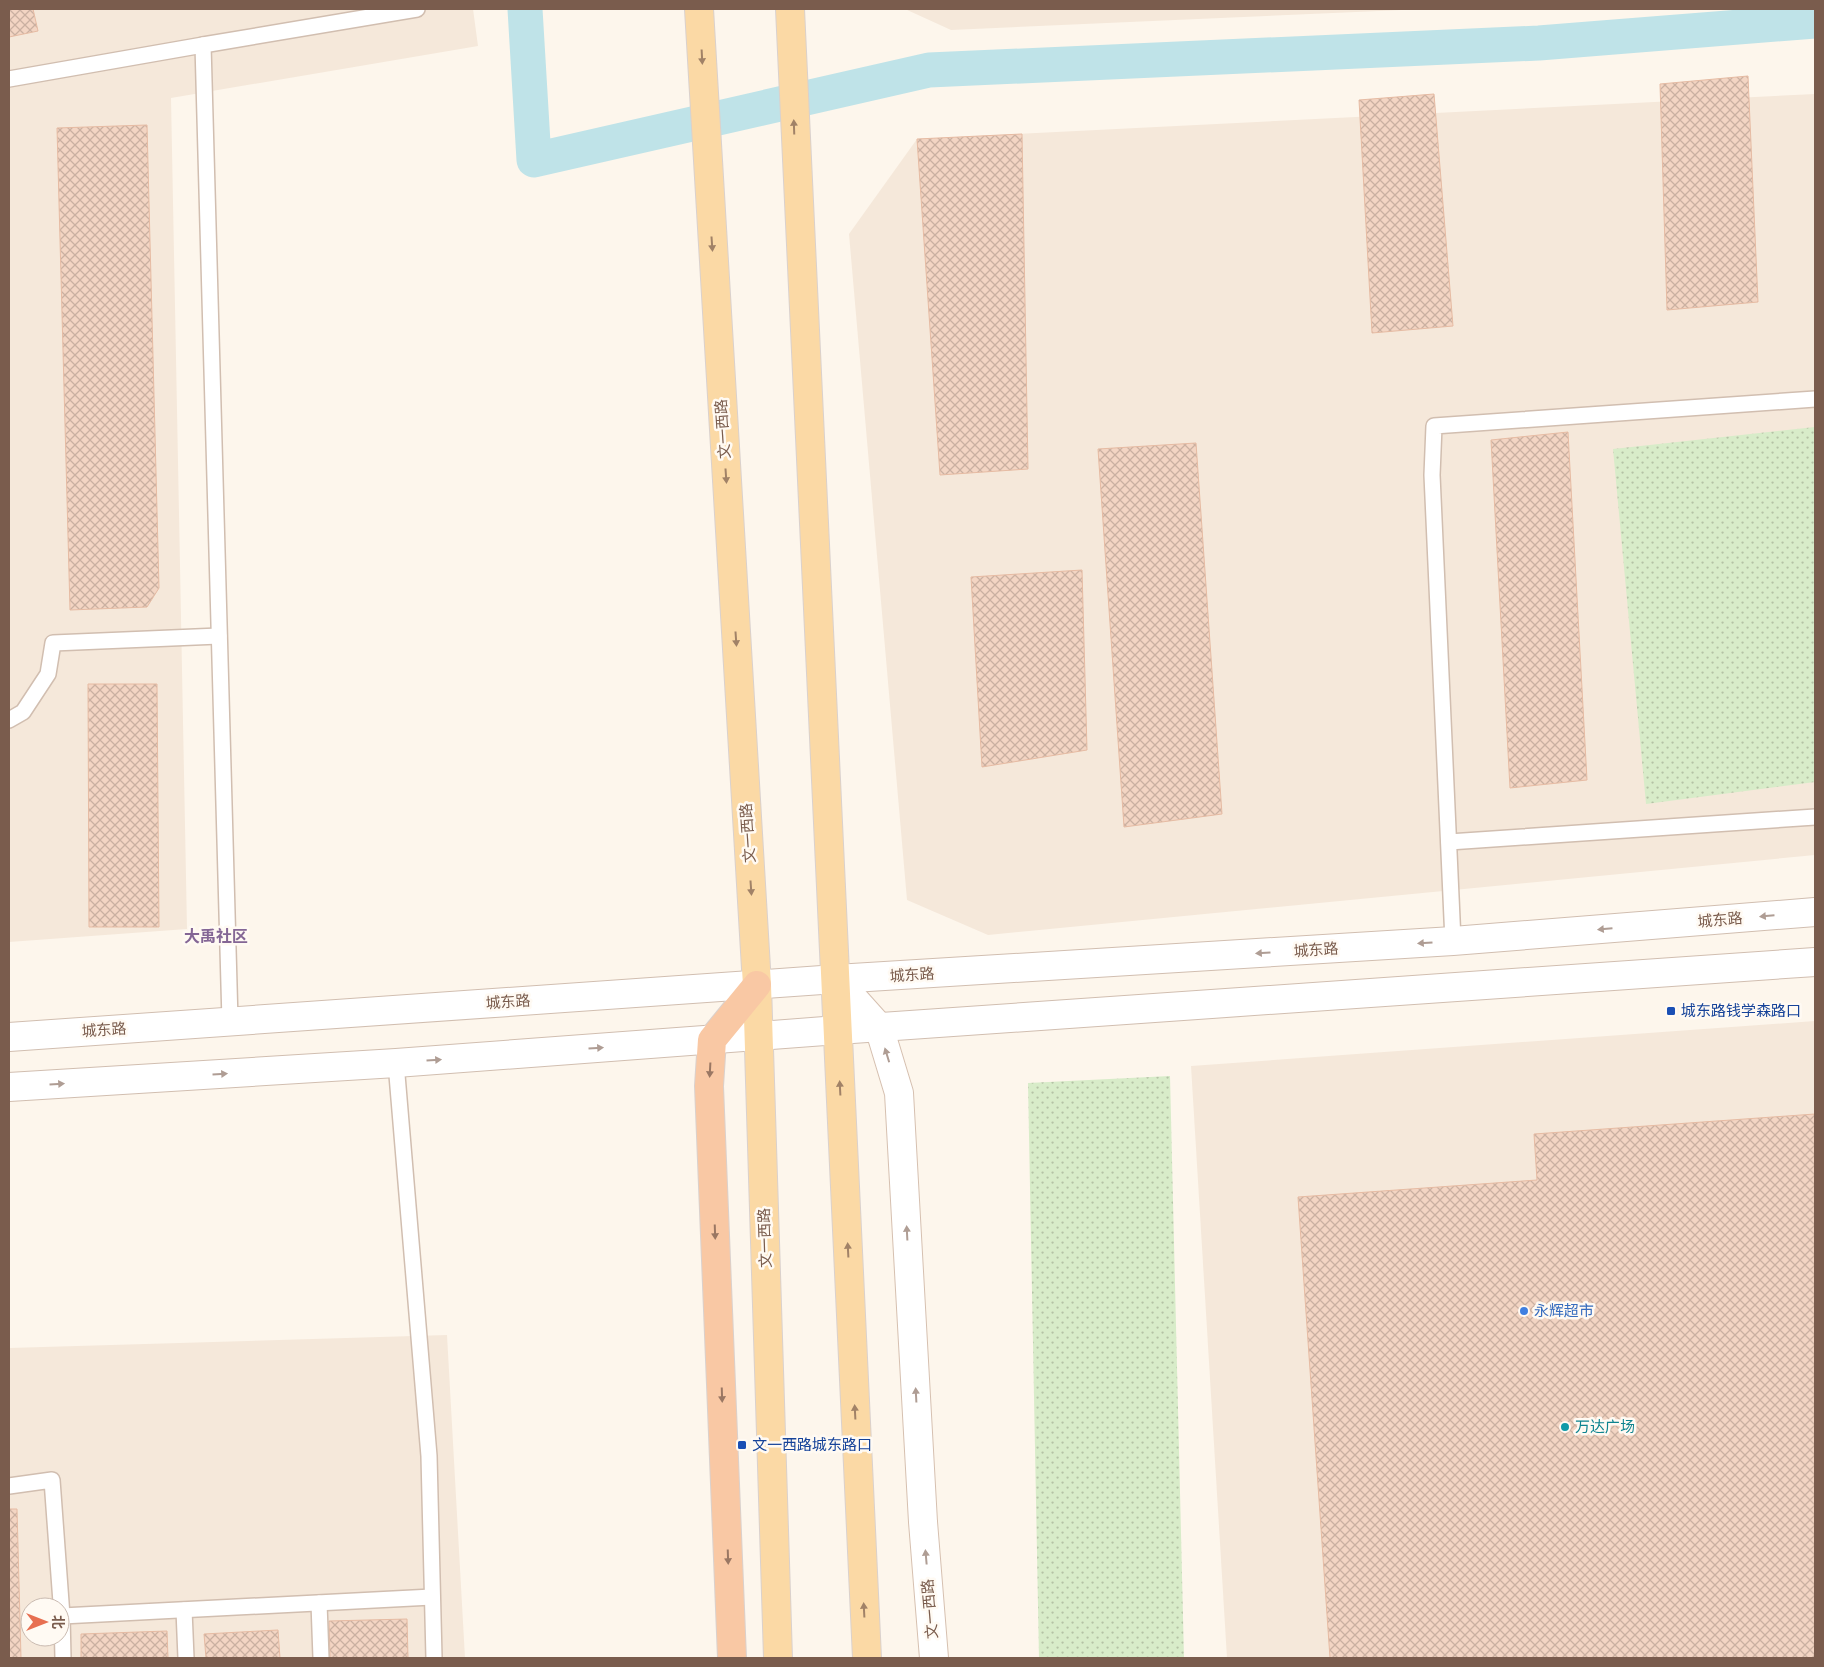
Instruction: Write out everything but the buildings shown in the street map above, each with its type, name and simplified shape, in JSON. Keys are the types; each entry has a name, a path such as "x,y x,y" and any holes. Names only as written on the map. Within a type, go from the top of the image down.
{"highway":[{"path":"732,1658 709,1086 712,1040 757,985"}],"main road":[{"name":"文一西路","path":"699,9 757,985 778,1658"},
{"path":"790,9 796,175 836,979 867,1658"}],"street":[{"name":"城东路","path":"9,1037 836,979 1453,941 1815,912"},
{"path":"9,1087 396,1063 878,1027 1815,962"},
{"name":"文一西路","path":"836,979 878,1027 899,1093 922,1512 934,1658"}],"lane":[{"path":"9,79 417,9"},
{"path":"203,45 230,1020"},
{"path":"1453,941 1432,475 1434,426 1815,400"},
{"path":"9,720 23,712 48,674 53,644 219,636"},
{"path":"1449,842 1815,817"},
{"path":"396,1063 428,1456 434,1658"},
{"path":"9,1486 52,1480 61,1597"},
{"path":"70,1616 432,1597"},
{"path":"319,1603 321,1658"},
{"path":"184,1610 186,1658"}],"shaded area":[{"path":"9,9 473,9 478,46 171,98 187,929 9,942"},
{"path":"905,9 1425,9 951,30"},
{"path":"1815,94 1815,855 988,935 907,900 849,234 917,139"},
{"name":"万达广场","path":"1815,1021 1815,1658 1227,1658 1191,1066"},
{"path":"447,1335 465,1658 9,1658 9,1348"}],"green space":[{"path":"1815,427 1815,782 1646,804 1613,449"},
{"path":"1170,1076 1184,1658 1039,1658 1028,1083"}],"waterway":[{"path":"525,9 534,160 929,70 1539,43 1815,21"}],"place":[{"name":"城东路钱学森路口","path":"1671,1011"},
{"name":"永辉超市","path":"1524,1311"},
{"name":"万达广场","path":"1565,1427"},
{"name":"文一西路城东路口","path":"742,1445"}],"district":[{"name":"大禹社区","path":"216,936"}]}
